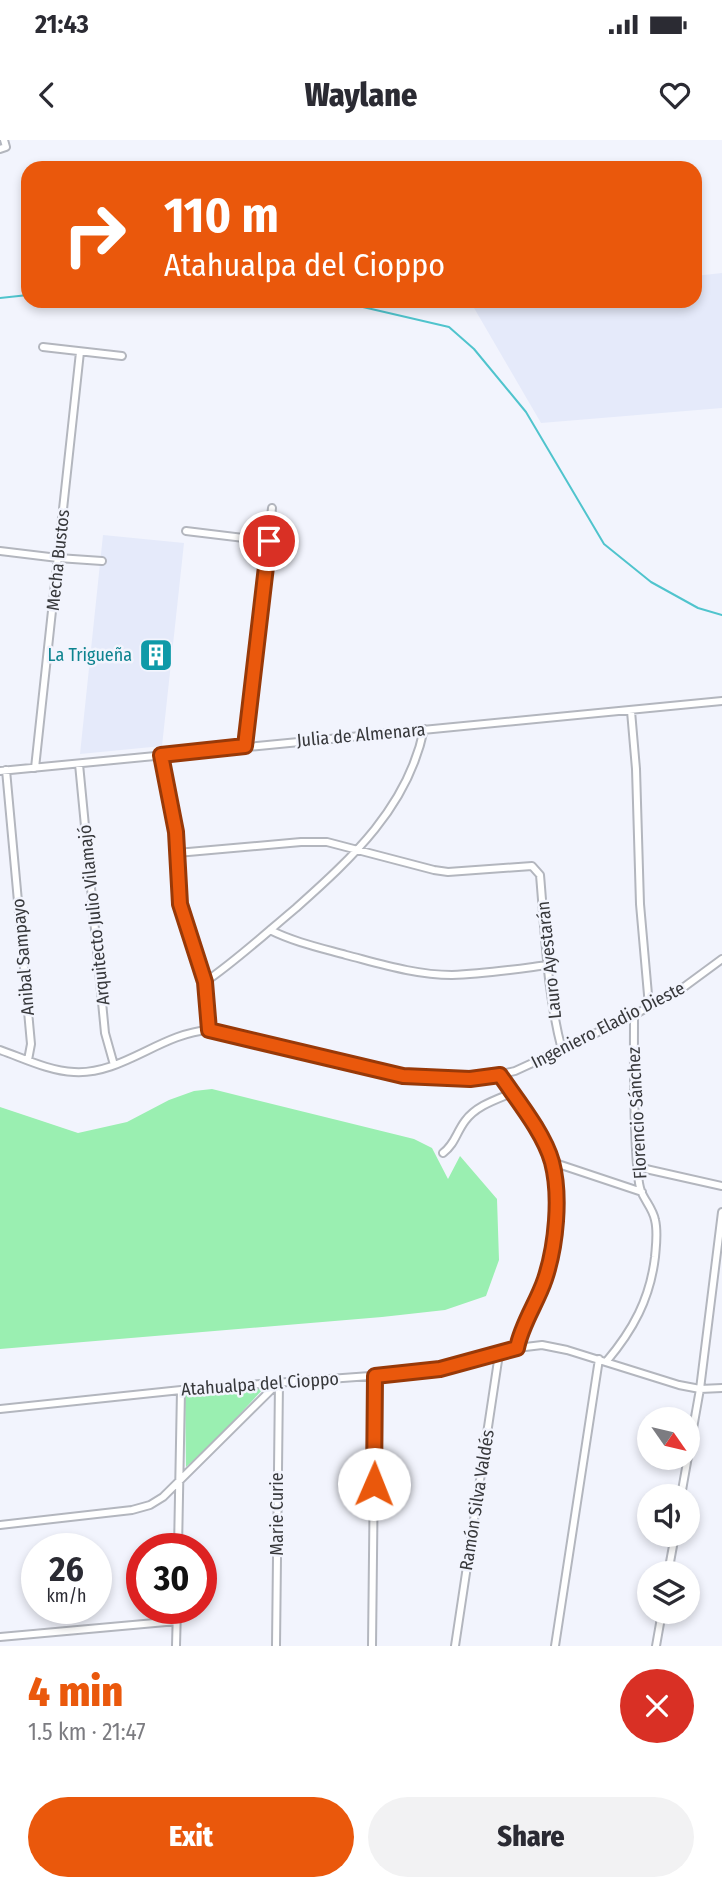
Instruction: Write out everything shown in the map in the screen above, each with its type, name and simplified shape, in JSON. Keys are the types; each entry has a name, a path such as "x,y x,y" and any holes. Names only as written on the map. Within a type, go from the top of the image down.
{"street":[{"path":"43,347 122,356"},
{"name":"Mecha Bustos","path":"35,768 80,352"},
{"path":"245,746 272,508"},
{"path":"186,531 269,541"},
{"path":"0,551 102,561"},
{"name":"Julia de Almenara","path":"3,770 722,701"},
{"path":"631,711 636,769 640,904 649,1006"},
{"path":"205,982 270,930 359,849 384,817 407,780 418,754 424,729"},
{"path":"161,755 176,832 180,904 205,982 209,1030"},
{"name":"Arquitecto Julio Vilamajó","path":"79,764 105,1033 114,1065"},
{"name":"Anibal Sampayo","path":"3,770 31,1044 28,1060"},
{"path":"177,853 301,842 327,842 359,849"},
{"name":"Lauro Ayestarán","path":"359,849 398,862 448,872 526,864 538,870 548,965 562,1050"},
{"path":"270,930 283,937 324,949 419,972 451,975 548,965"},
{"name":"Ingeniero Eladio Dieste","path":"0,1051 73,1072 92,1071 114,1065 188,1033 209,1030 403,1076 470,1079 500,1075 562,1050 634,1015 698,978 722,959"},
{"name":"Florencio Sánchez","path":"555,1646 602,1360 623,1341 639,1315 651,1283 657,1230 653,1212 642,1192 637,1167 634,1015"},
{"path":"500,1075 542,1139 552,1163 556,1219 551,1259 545,1280 520,1335 517,1348"},
{"path":"443,1153 453,1144 464,1122 475,1111 512,1093"},
{"path":"552,1163 642,1192"},
{"path":"637,1167 722,1186"},
{"path":"683,1484 700,1389 722,1212"},
{"name":"Atahualpa del Cioppo","path":"0,1409 181,1390 440,1369 517,1348 542,1345 602,1360 679,1385 700,1389 722,1388"},
{"name":"Ramón Silva Valdés","path":"455,1646 499,1354"},
{"path":"372,1646 375,1376"},
{"path":"0,1525 132,1510 157,1501 180,1482 278,1382"},
{"name":"Marie Curie","path":"276,1646 278,1382"},
{"path":"178,1533 181,1390"},
{"path":"0,1637 144,1624"},
{"path":"176,1646 177,1624"},
{"path":"656,1646 660,1624"}],"shaded area":[{"path":"722,273 722,408 541,423 474,308 702,308 702,275"},
{"path":"103,535 184,543 162,746 80,754"}],"green space":[{"path":"212,1089 414,1139 432,1148 448,1179 460,1156 497,1199 499,1260 486,1296 445,1310 382,1317 0,1349 0,1107 78,1133 127,1122 169,1100 194,1091"},
{"path":"265,1387 212,1444 186,1467 185,1395"}],"waterway":[{"path":"0,298 21,296"},
{"path":"367,308 449,327 474,349 526,412 604,544 651,582 698,608 722,615"}],"place":[{"name":"La Trigueña","path":"156,655"}],"route":[{"path":"269,541 245,746 161,755 176,832 180,904 205,982 209,1030 372,1071 403,1076 470,1079 500,1075 542,1139 552,1163 556,1219 551,1259 517,1348 440,1369 375,1376 374,1484"}]}
